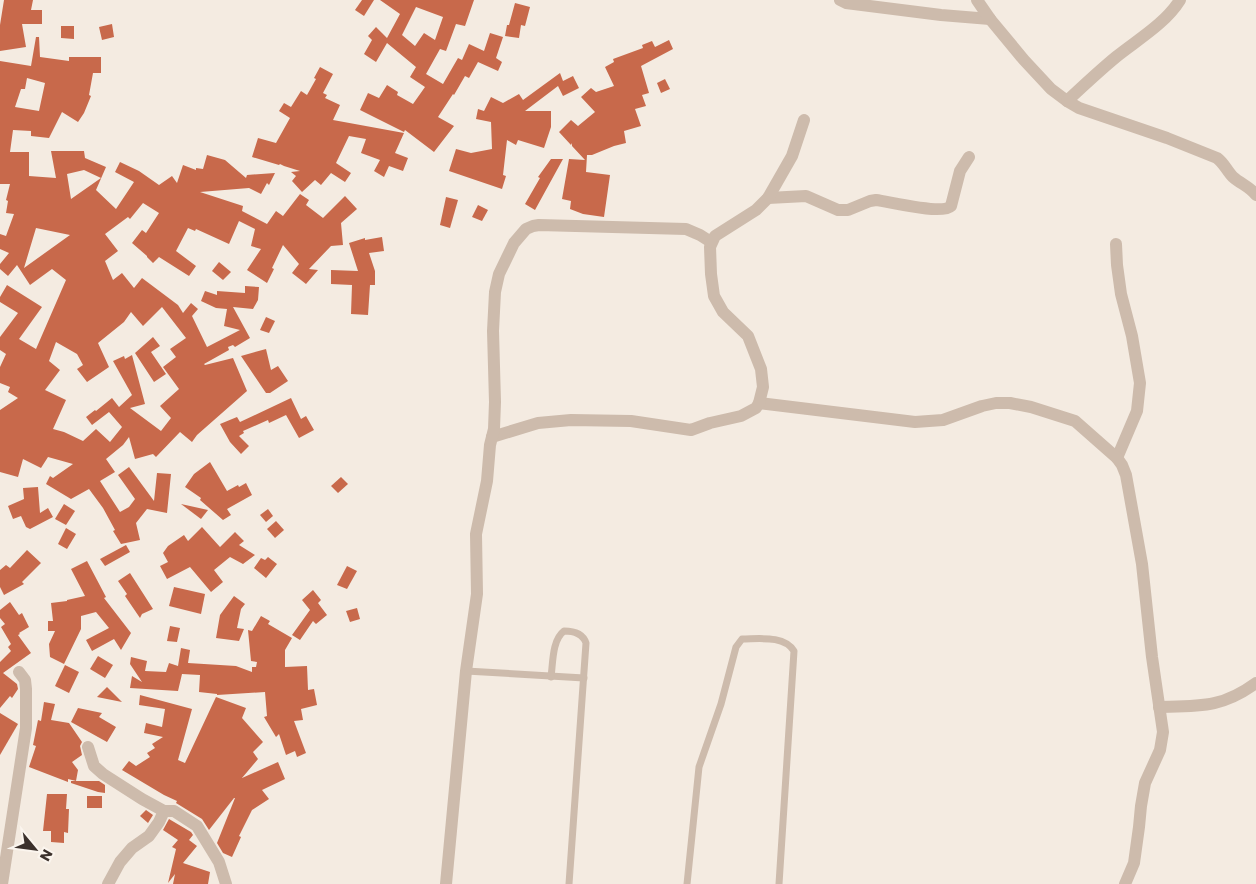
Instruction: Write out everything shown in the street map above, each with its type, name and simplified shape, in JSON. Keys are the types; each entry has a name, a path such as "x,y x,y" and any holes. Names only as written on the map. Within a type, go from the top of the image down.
{"street":[{"path":"840,0 846,3 990,19"},
{"path":"977,0 990,19 1047,85 1067,101 1079,108 1167,138 1217,158 1224,164 1232,176 1253,190 1256,195"},
{"path":"1067,101 1104,66 1172,12 1180,0"},
{"path":"492,437 538,423 571,420 631,421 691,430 751,412 759,403 763,378 748,336 723,312 714,296 711,274 711,242 717,235 756,210 768,198 792,156 804,120"},
{"path":"768,198 806,196 838,210 848,210 876,200 935,210 946,210 952,206 960,171 969,157"},
{"path":"446,884 466,671 477,594 476,534 487,481 495,402 493,324 497,282 509,252 526,229 539,224 686,229 700,234 711,242"},
{"path":"1116,244 1116,265 1121,294 1132,336 1140,383 1137,411 1117,458"},
{"path":"759,403 914,422 943,420 982,406 1010,403 1037,408 1075,421 1117,458 1126,475 1142,564 1152,657 1162,720 1160,750 1146,783 1141,806 1134,863 1125,884"},
{"path":"2,884 26,728 25,680 19,672"},
{"path":"1160,707 1213,705 1235,697 1256,683"},
{"path":"88,747 94,766 142,800 164,811 174,811 197,826 219,862 226,884"},
{"path":"108,884 120,862 132,848 149,836 164,811"}],"lane":[{"path":"551,677 556,643 561,633 569,631 581,636 586,643 569,884"},
{"path":"687,884 698,767 721,704 736,647 742,639 780,640 788,643 794,651 779,884"},
{"path":"466,671 584,678"}],"building":[{"path":"4,0 33,0 31,10 42,10 42,24 22,24 26,47 0,51 0,25"},
{"path":"362,0 374,0 364,16 355,10"},
{"path":"380,0 474,0 465,26 456,24 446,51 440,49 426,74 443,84 458,58 462,60 469,44 484,51 490,33 503,37 496,58 502,62 498,71 478,62 469,78 465,76 438,117 454,126 434,152 405,130 404,132 360,110 368,93 379,98 387,85 398,92 397,95 413,104 425,87 410,77 416,67 387,43 376,62 364,54 372,40 368,36 376,27 387,38 400,14","holes":["416,7 443,17 435,40 424,33 415,46 402,35"]},
{"path":"515,3 530,7 525,26 521,25 519,38 505,36"},
{"path":"112,24 114,37 102,40 99,27"},
{"path":"61,26 74,26 74,39 61,38"},
{"path":"36,37 39,37 40,57 69,61 69,57 101,57 101,73 93,73 89,95 91,96 78,122 62,112 49,138 31,136 31,131 13,130 10,152 29,152 29,176 56,178 51,151 84,151 85,158 106,167 96,190 116,209 134,182 115,172 120,162 139,171 159,185 172,176 177,183 183,165 196,170 196,168 203,169 207,155 225,160 246,178 247,175 275,173 269,185 267,183 261,194 249,188 200,192 243,206 242,211 267,224 276,211 283,216 300,194 309,200 306,205 323,218 345,196 357,209 341,223 343,245 331,246 309,269 318,270 306,284 292,273 299,264 283,245 267,283 247,270 261,249 251,246 255,229 239,221 229,244 196,229 195,231 188,228 176,251 196,266 189,276 159,257 153,263 132,243 142,230 146,233 159,213 143,203 130,219 128,217 105,234 118,251 105,261 113,280 122,273 134,288 142,278 178,305 183,313 191,303 198,309 192,316 207,347 240,330 224,326 227,309 216,308 201,301 205,291 217,295 217,291 245,293 245,286 259,287 258,300 253,309 233,307 250,338 235,347 233,345 228,347 229,350 204,364 233,358 247,391 197,435 192,442 180,432 156,457 153,454 135,459 129,437 123,445 106,459 115,472 100,481 120,512 129,507 135,499 118,475 129,467 154,501 157,473 171,474 167,513 147,509 136,523 140,540 121,544 103,508 89,489 71,499 46,484 50,476 53,478 73,464 48,457 41,468 23,459 18,477 0,472 0,410 18,398 8,392 10,387 0,383 0,367 6,354 0,350 0,337 18,313 0,302 0,297 7,285 42,307 19,339 36,349 66,280 52,269 30,285 17,265 8,276 0,269 0,264 9,253 0,249 0,234 6,236 14,214 6,213 8,201 6,200 10,184 0,184 0,61 31,66","holes":["27,78 45,83 39,111 15,107 21,89 25,89","84,170 101,178 71,199 67,174","36,228 70,235 24,268","162,307 186,338 170,349 176,357 163,367 179,389 160,406 171,418 161,431 130,408 145,404 132,355 125,359 124,356 113,361 132,395 119,407 112,398 86,417 92,425 109,412 122,427 110,442 96,429 83,441 53,429 66,400 45,390 60,370 49,361 56,342 77,354 83,365 77,369 87,382 109,367 98,343 124,322 131,312 143,326"]},
{"path":"669,40 673,49 641,66 649,93 642,95 646,106 635,109 641,126 624,131 626,143 587,155 586,172 610,175 604,217 583,214 570,209 571,201 562,199 569,159 585,160 572,146 572,143 571,145 559,132 571,120 578,126 595,112 581,97 591,88 596,92 614,86 605,67 614,62 613,59 643,48 642,45 652,41 655,47"},
{"path":"320,67 333,74 323,93 327,95 325,98 340,105 333,120 404,133 395,153 408,158 403,171 389,166 384,177 374,171 380,160 361,153 366,139 349,136 336,163 351,173 345,182 331,173 321,185 315,180 302,192 292,181 296,176 291,172 300,171 252,157 258,138 276,143 290,118 279,111 284,103 291,107 301,91 307,95"},
{"path":"560,73 563,81 573,76 579,88 563,96 558,86 525,111 551,111 551,127 544,148 518,140 516,145 507,140 503,175 506,176 502,189 449,171 456,149 471,153 492,149 491,122 476,119 478,109 484,111 491,97 503,103 519,94 523,100"},
{"path":"665,79 670,89 661,93 657,83"},
{"path":"551,159 563,159 535,210 525,204 540,178 538,177"},
{"path":"446,197 458,200 450,228 440,225"},
{"path":"478,205 488,210 482,221 472,217"},
{"path":"382,237 384,251 369,253 375,271 375,285 370,285 368,315 351,314 352,285 331,284 331,270 358,271 349,243 365,238 365,240"},
{"path":"219,262 231,272 223,280 212,271"},
{"path":"266,317 275,321 269,333 260,330"},
{"path":"153,337 160,346 151,352 166,374 154,382 135,353"},
{"path":"266,349 271,370 278,366 288,381 270,393 266,393 241,356"},
{"path":"291,398 301,419 306,416 314,430 299,438 286,415 269,423 268,420 243,431 244,433 239,436 249,446 241,454 230,442 220,424 237,417 240,422"},
{"path":"210,462 227,491 246,483 252,495 227,509 231,515 223,520 200,500 201,498 185,487 194,474"},
{"path":"341,477 348,484 338,493 331,486"},
{"path":"38,487 40,513 48,508 53,517 30,529 26,527 21,516 13,519 8,506 24,499 23,488"},
{"path":"64,504 75,511 66,525 55,519"},
{"path":"181,504 208,510 201,519"},
{"path":"268,509 273,516 266,522 260,515"},
{"path":"276,521 284,530 275,538 267,529"},
{"path":"202,527 220,547 235,532 244,541 239,545 255,555 243,564 230,557 214,570 223,582 211,592 190,567 167,579 160,566 168,562 163,553 168,546 184,535 188,541"},
{"path":"66,528 76,534 67,549 58,544"},
{"path":"126,545 130,552 105,566 100,559"},
{"path":"27,550 41,563 22,582 24,584 4,595 0,587 0,570 6,565 10,568"},
{"path":"268,557 277,564 266,578 254,568 261,558 265,560"},
{"path":"87,561 106,597 104,598 131,633 121,650 114,639 92,651 86,640 109,628 96,612 81,616 81,629 64,664 50,657 49,644 55,631 48,631 48,621 53,621 51,603 85,596 71,569"},
{"path":"347,566 357,571 347,589 337,585"},
{"path":"130,573 153,609 142,614 140,618 125,596 127,594 118,581"},
{"path":"174,587 205,594 201,614 169,606"},
{"path":"313,590 321,600 318,603 327,615 316,624 313,621 300,640 292,635 310,610 302,600"},
{"path":"234,596 245,604 241,609 237,628 244,629 239,641 216,638 220,615"},
{"path":"10,602 19,615 22,613 29,627 18,635 31,653 3,673 17,684 18,689 12,698 10,696 0,708 0,662 11,651 8,647 11,644 1,627 5,624 0,618 0,610"},
{"path":"357,608 360,619 350,622 346,611"},
{"path":"261,616 270,621 268,624 292,638 285,650 285,667 307,666 308,690 314,689 317,705 301,709 303,720 294,721 306,753 297,757 295,751 286,755 279,734 276,737 264,717 267,716 265,692 217,695 199,692 200,675 182,674 178,691 130,688 132,676 142,682 130,664 131,657 147,661 145,671 166,672 169,663 178,666 181,648 190,650 188,663 236,666 252,672 252,667 256,667 257,662 251,661 248,630 252,631"},
{"path":"170,626 180,628 177,642 167,641"},
{"path":"98,656 113,665 105,678 90,669"},
{"path":"65,665 79,672 69,693 55,686"},
{"path":"107,687 122,702 97,697"},
{"path":"140,695 192,709 178,760 185,763 216,697 246,708 242,718 263,742 253,752 258,759 242,778 278,762 285,779 262,790 269,799 252,810 239,836 241,837 232,857 223,853 217,843 235,798 209,830 202,819 176,803 177,801 122,770 129,761 136,766 150,757 147,753 155,748 152,744 163,737 144,733 146,723 162,727 165,709 139,705"},
{"path":"44,702 55,704 51,720 69,723 82,742 80,746 82,755 72,762 78,770 76,781 68,779 68,782 29,767 36,746 33,745 38,720 41,721"},
{"path":"78,708 102,713 99,717 116,727 107,742 71,722"},
{"path":"0,713 18,724 0,755"},
{"path":"71,781 99,781 105,785 105,793 71,783"},
{"path":"47,794 67,794 66,809 69,809 68,833 64,832 64,843 51,842 51,831 43,831"},
{"path":"87,796 102,796 102,808 87,808"},
{"path":"146,810 153,815 148,823 140,816"},
{"path":"169,819 193,835 189,840 197,846 183,863 210,872 208,884 173,884 175,874 168,883 176,849 172,847 178,840 163,830"}]}
